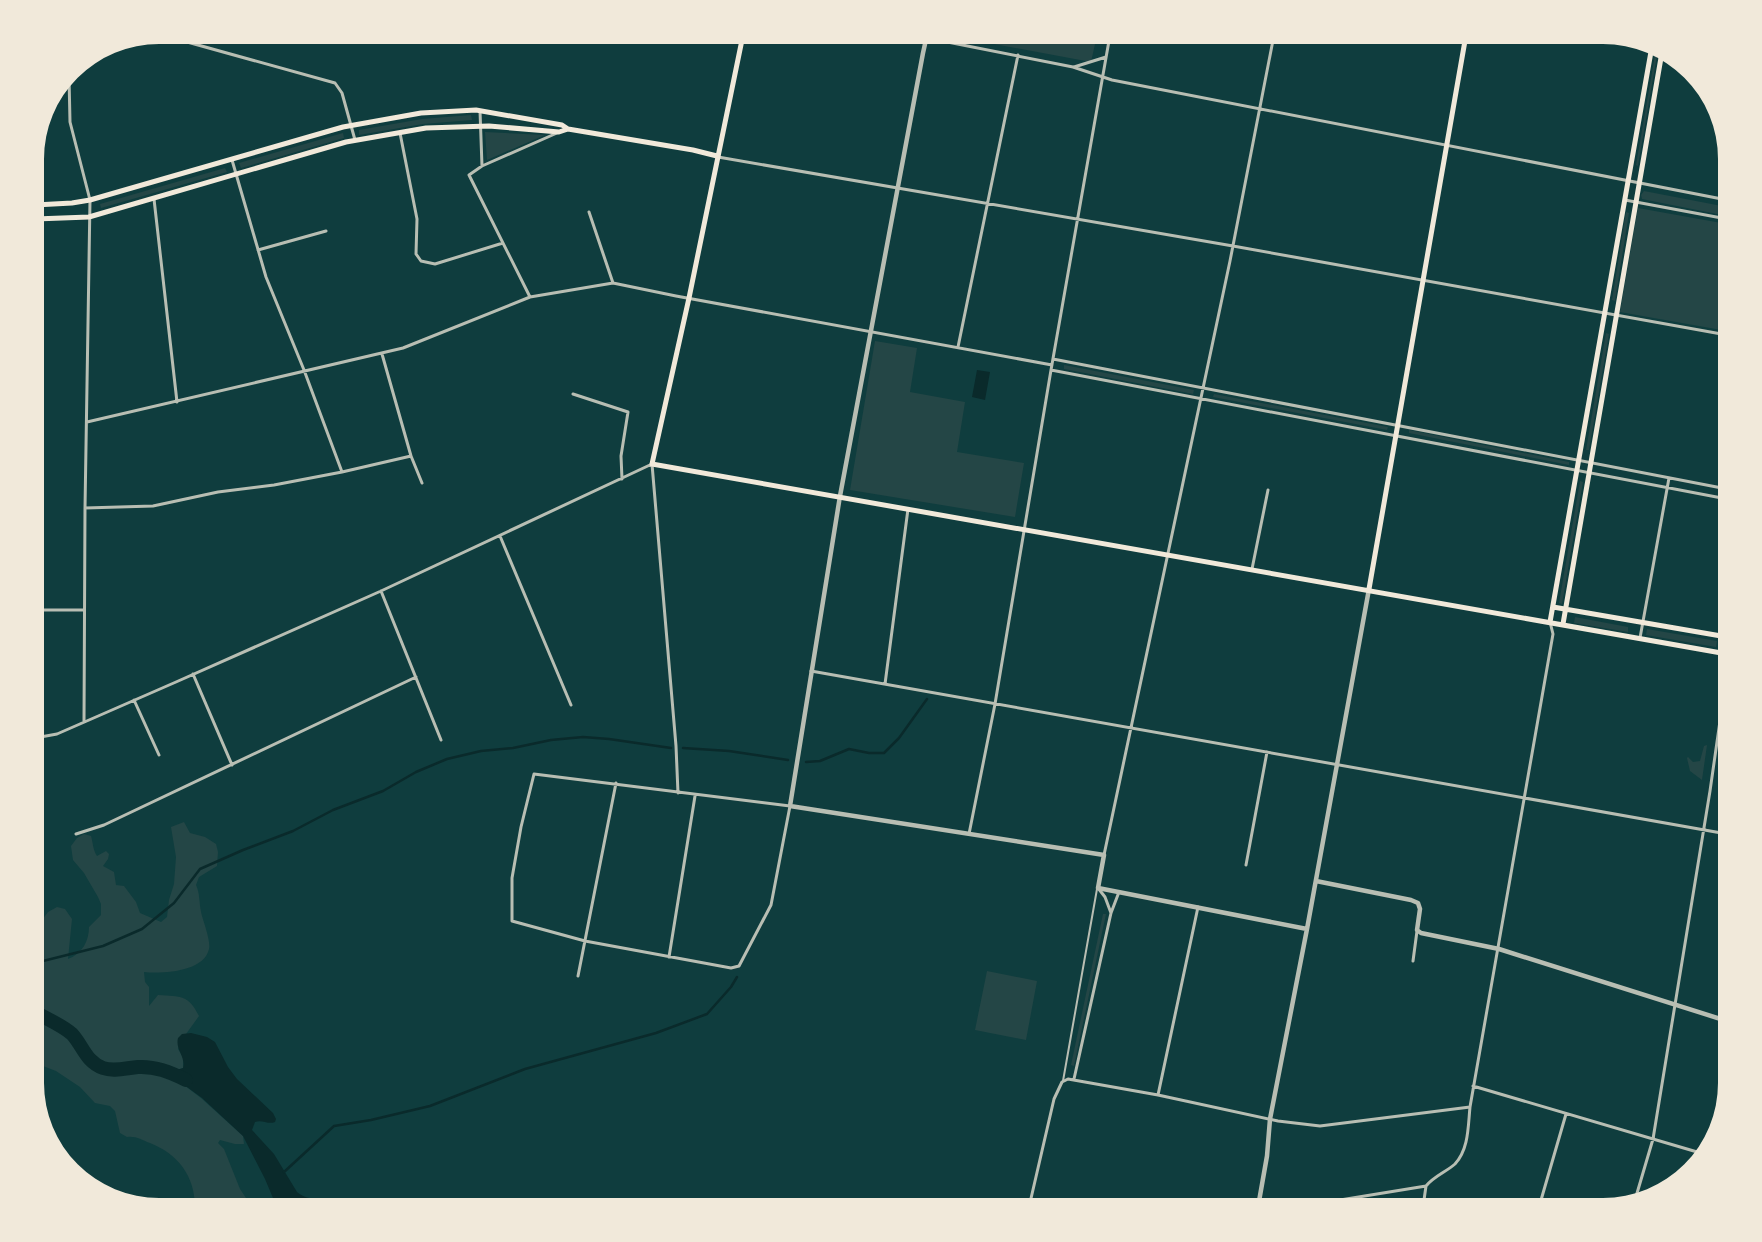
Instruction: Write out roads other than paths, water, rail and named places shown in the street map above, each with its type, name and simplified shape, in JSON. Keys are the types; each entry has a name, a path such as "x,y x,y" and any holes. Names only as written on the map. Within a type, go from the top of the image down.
{"main road":[{"path":"741,44 689,298 652,464 1718,652"},
{"path":"1369,589 1464,44"},
{"path":"1550,622 1650,54"},
{"path":"1563,624 1661,59"},
{"path":"44,204 72,203 90,200 352,126 421,113 480,111 562,125 568,129 693,150 717,156"},
{"path":"44,219 89,217 355,140 400,132 426,128 480,125 560,132 568,129"},
{"path":"1553,607 1718,636"}],"street":[{"path":"194,44 335,83 342,93 355,140"},
{"path":"925,44 840,496 790,806 772,905 738,966 731,968 585,941 512,921 512,878 521,826 534,774 616,783 696,796 790,806 1104,855"},
{"path":"965,44 1073,67 1103,78 1718,198"},
{"path":"969,834 995,704 1051,368 1108,44"},
{"path":"1112,913 1105,897 1098,888 1104,855 1233,246 1272,44"},
{"path":"958,348 1018,55"},
{"path":"1073,67 1106,56"},
{"path":"69,87 70,122 90,200 84,721"},
{"path":"480,111 482,166"},
{"path":"530,297 469,175 482,166 560,132 562,125"},
{"path":"400,132 417,219 416,254 421,261 435,264 503,243"},
{"path":"717,156 1718,333"},
{"path":"232,160 266,277 304,370 342,472"},
{"path":"154,199 177,402"},
{"path":"1625,200 1718,217"},
{"path":"589,212 613,283"},
{"path":"258,250 326,231"},
{"path":"87,422 177,402 304,370 382,354 411,345 530,297 613,283 872,331 1200,398 1718,497"},
{"path":"382,354 411,456 422,483"},
{"path":"1053,359 1718,486"},
{"path":"573,394 628,412 621,456 622,479"},
{"path":"85,508 153,506 218,492 274,485 342,472 411,456"},
{"path":"44,736 57,734 381,590 652,464 676,746 678,793"},
{"path":"1640,638 1669,478"},
{"path":"1252,569 1268,490"},
{"path":"885,684 908,508"},
{"path":"500,536 571,705"},
{"path":"1260,1198 1267,1156 1270,1119 1316,882 1369,589"},
{"path":"381,590 441,740"},
{"path":"44,610 84,610"},
{"path":"1424,1198 1426,1186 1430,1180 1455,1164 1466,1145 1470,1107 1553,634 1550,622"},
{"path":"1553,634 1563,624"},
{"path":"811,671 1718,832"},
{"path":"193,674 232,765"},
{"path":"76,834 104,825 416,677"},
{"path":"134,700 159,755"},
{"path":"1636,1193 1653,1139 1718,731"},
{"path":"1246,865 1266,752"},
{"path":"578,976 616,783"},
{"path":"669,957 696,796"},
{"path":"1316,882 1412,900 1418,903 1420,909 1413,962"},
{"path":"1098,888 1307,929"},
{"path":"1074,1079 1112,913 1119,892"},
{"path":"1158,1095 1198,908"},
{"path":"1417,930 1421,933 1499,949 1718,1018"},
{"path":"1031,1198 1054,1099 1063,1081 1074,1079 1270,1119 1320,1126 1470,1107"},
{"path":"1474,1086 1695,1151"},
{"path":"1542,1198 1566,1114"},
{"path":"1352,1198 1426,1186"}],"lane":[{"path":"1063,1081 1098,888"}],"waterway":[{"path":"806,762 820,761 849,749 869,753 884,753 899,738 927,699"},
{"path":"44,961 103,946 142,929 174,903 200,869 293,831 333,810 383,791 416,772 447,759 481,751 583,737 671,748"},
{"path":"683,748 729,751 788,760"},
{"path":"284,1172 334,1126 371,1120 430,1106 525,1069 656,1033 707,1014 731,987 737,977"},
{"path":"44,1017 72,1034 89,1058 103,1068 116,1070 150,1067 186,1080"}]}
